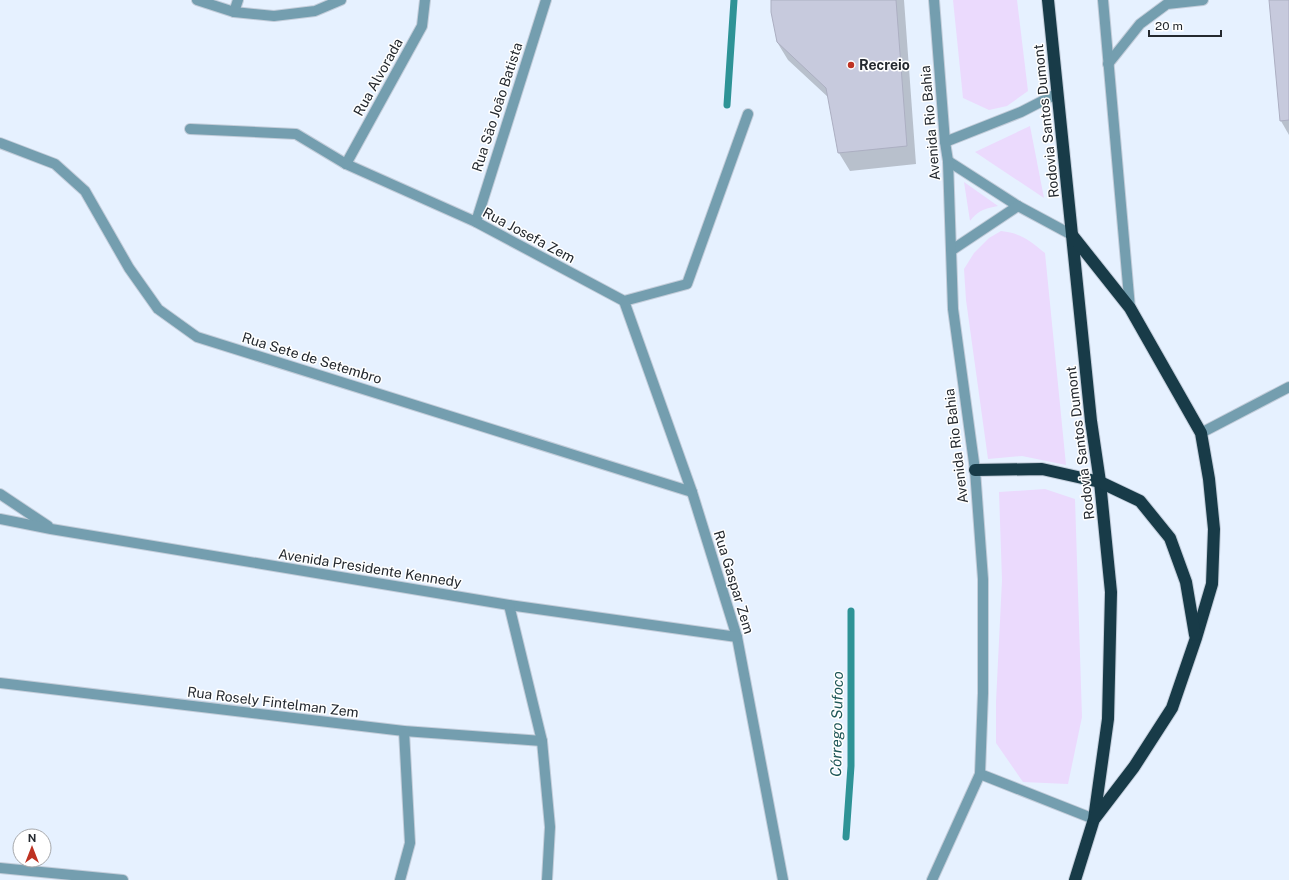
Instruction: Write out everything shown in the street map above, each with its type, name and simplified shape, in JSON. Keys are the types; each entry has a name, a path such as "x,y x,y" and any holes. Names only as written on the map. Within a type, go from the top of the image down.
{"highway":[{"name":"Rodovia Santos Dumont","path":"1048,0 1091,421 1100,482 1111,592 1108,719 1094,819 1075,880"},
{"path":"1072,236 1130,308 1201,433 1209,479 1214,529 1212,584 1196,638 1172,708 1134,767 1094,819"},
{"path":"975,470 1042,469 1100,482 1140,500 1170,538 1186,582 1196,638"}],"street":[{"path":"196,0 234,12 274,16 315,11 341,0"},
{"path":"234,12 238,0"},
{"name":"Rua Alvorada","path":"346,164 422,26 425,0"},
{"name":"Rua São João Batista","path":"476,222 546,0"},
{"name":"Avenida Rio Bahia","path":"932,880 980,774 983,693 983,579 975,470 953,309 948,161 945,142 934,0"},
{"path":"1103,0 1130,308"},
{"path":"1108,64 1140,24 1167,4 1203,0"},
{"path":"945,142 1021,112 1058,93"},
{"path":"624,301 686,284 748,114"},
{"name":"Rua Josefa Zem","path":"190,129 296,134 346,164 476,222 624,301"},
{"name":"Rua Sete de Setembro","path":"0,143 55,164 85,191 129,268 158,309 197,337 692,492"},
{"path":"948,161 1018,206 1072,236"},
{"path":"952,250 1018,206"},
{"name":"Rua Gaspar Zem","path":"624,301 692,492 737,637 783,880"},
{"path":"1201,433 1289,386"},
{"path":"0,494 51,528"},
{"name":"Avenida Presidente Kennedy","path":"0,519 510,605 737,637"},
{"path":"510,605 542,741 550,827 547,880"},
{"name":"Rua Rosely Fintelman Zem","path":"0,683 404,731 542,741"},
{"path":"400,880 410,843 404,731"},
{"path":"980,774 1094,819"},
{"path":"0,868 81,878 123,880"}],"shaded area":[{"path":"953,0 1017,0 1028,91 1007,106 989,110 963,98"},
{"path":"1030,126 1044,198 975,152"},
{"path":"964,182 998,206 982,210 970,221"},
{"path":"1001,231 1020,236 1030,241 1045,253 1066,465 1022,456 988,459 966,300 964,269 974,253 989,238"},
{"path":"1045,489 1075,499 1082,717 1068,784 1023,782 996,743 996,702 1002,580 999,492"}],"building":[{"name":"Recreio","path":"771,0 896,0 907,146 838,153 826,88 777,42 771,12"},
{"path":"1269,0 1289,0 1289,120 1280,121"}],"waterway":[{"name":"Córrego Sufoco","path":"727,105 734,0"},
{"name":"Córrego Sufoco","path":"846,837 851,766 851,611"}],"place":[{"name":"Recreio","path":"851,65"}]}
